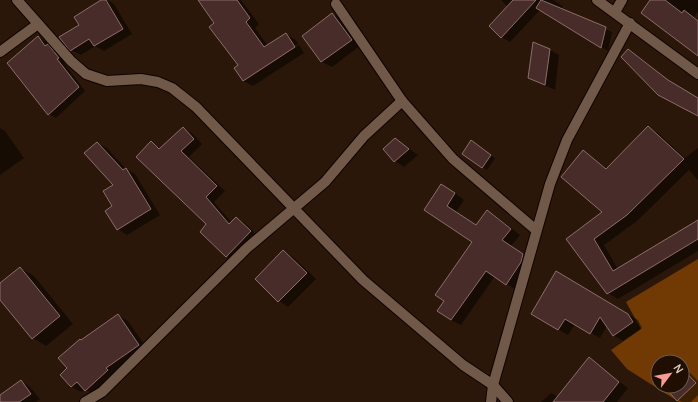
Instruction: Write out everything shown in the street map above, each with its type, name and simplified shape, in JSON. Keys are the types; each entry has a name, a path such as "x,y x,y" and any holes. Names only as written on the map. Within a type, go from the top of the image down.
{"street":[{"path":"17,0 71,61 86,74 107,81 141,79 158,82 172,88 196,107 363,280 463,365 493,385 508,402"},
{"path":"597,0 698,74"},
{"path":"615,12 622,0"},
{"path":"336,4 402,101 453,159 536,230"},
{"path":"491,402 493,385 550,184 567,140 630,23"},
{"path":"0,52 38,24"},
{"path":"85,402 102,392 247,248 294,210 324,182 364,136 402,101"}],"shaded area":[{"path":"698,259 698,402 679,402 666,394 690,394 690,354 650,354 650,384 627,369 611,350 641,329 626,302"}],"building":[{"path":"101,0 106,0 123,29 94,46 89,39 70,51 59,37 79,25 74,17"},
{"path":"198,0 237,0 250,18 246,22 264,47 286,33 295,47 243,81 234,68 238,65 209,27 214,23"},
{"path":"513,0 536,0 501,38 489,26"},
{"path":"541,0 606,27 601,48 536,8"},
{"path":"650,0 665,0 682,13 684,10 698,21 698,56 641,13"},
{"path":"332,13 352,40 321,62 302,36"},
{"path":"38,36 45,46 48,44 59,58 57,59 79,87 48,115 7,63"},
{"path":"533,42 550,49 545,85 528,78"},
{"path":"628,49 668,80 698,98 698,116 658,95 621,57"},
{"path":"648,126 684,159 627,215 594,239 613,271 698,220 698,239 607,294 566,239 602,212 561,177 583,150 606,169"},
{"path":"183,127 194,139 181,151 217,186 206,197 229,224 236,217 251,231 226,257 200,232 206,224 136,157 151,141 159,149"},
{"path":"395,138 409,149 394,162 383,149"},
{"path":"471,140 491,155 482,168 462,154"},
{"path":"97,142 123,170 126,168 151,209 117,230 105,211 112,206 103,191 113,185 84,153"},
{"path":"441,184 455,193 447,206 476,225 487,210 511,229 502,240 523,254 521,262 506,285 486,271 451,320 437,311 444,301 435,295 472,242 424,210"},
{"path":"283,250 307,273 278,302 255,279"},
{"path":"20,267 60,316 32,339 0,300 0,283"},
{"path":"556,271 628,314 633,322 613,336 600,317 590,334 565,319 558,330 531,314"},
{"path":"118,314 139,345 106,368 108,370 85,391 77,382 71,387 60,375 67,368 58,358 80,339 81,340"},
{"path":"589,357 619,382 603,402 553,402"},
{"path":"690,377 696,383 690,389"},
{"path":"21,380 31,394 19,402 0,402 0,395"},
{"path":"671,394 684,394 677,401"}]}
